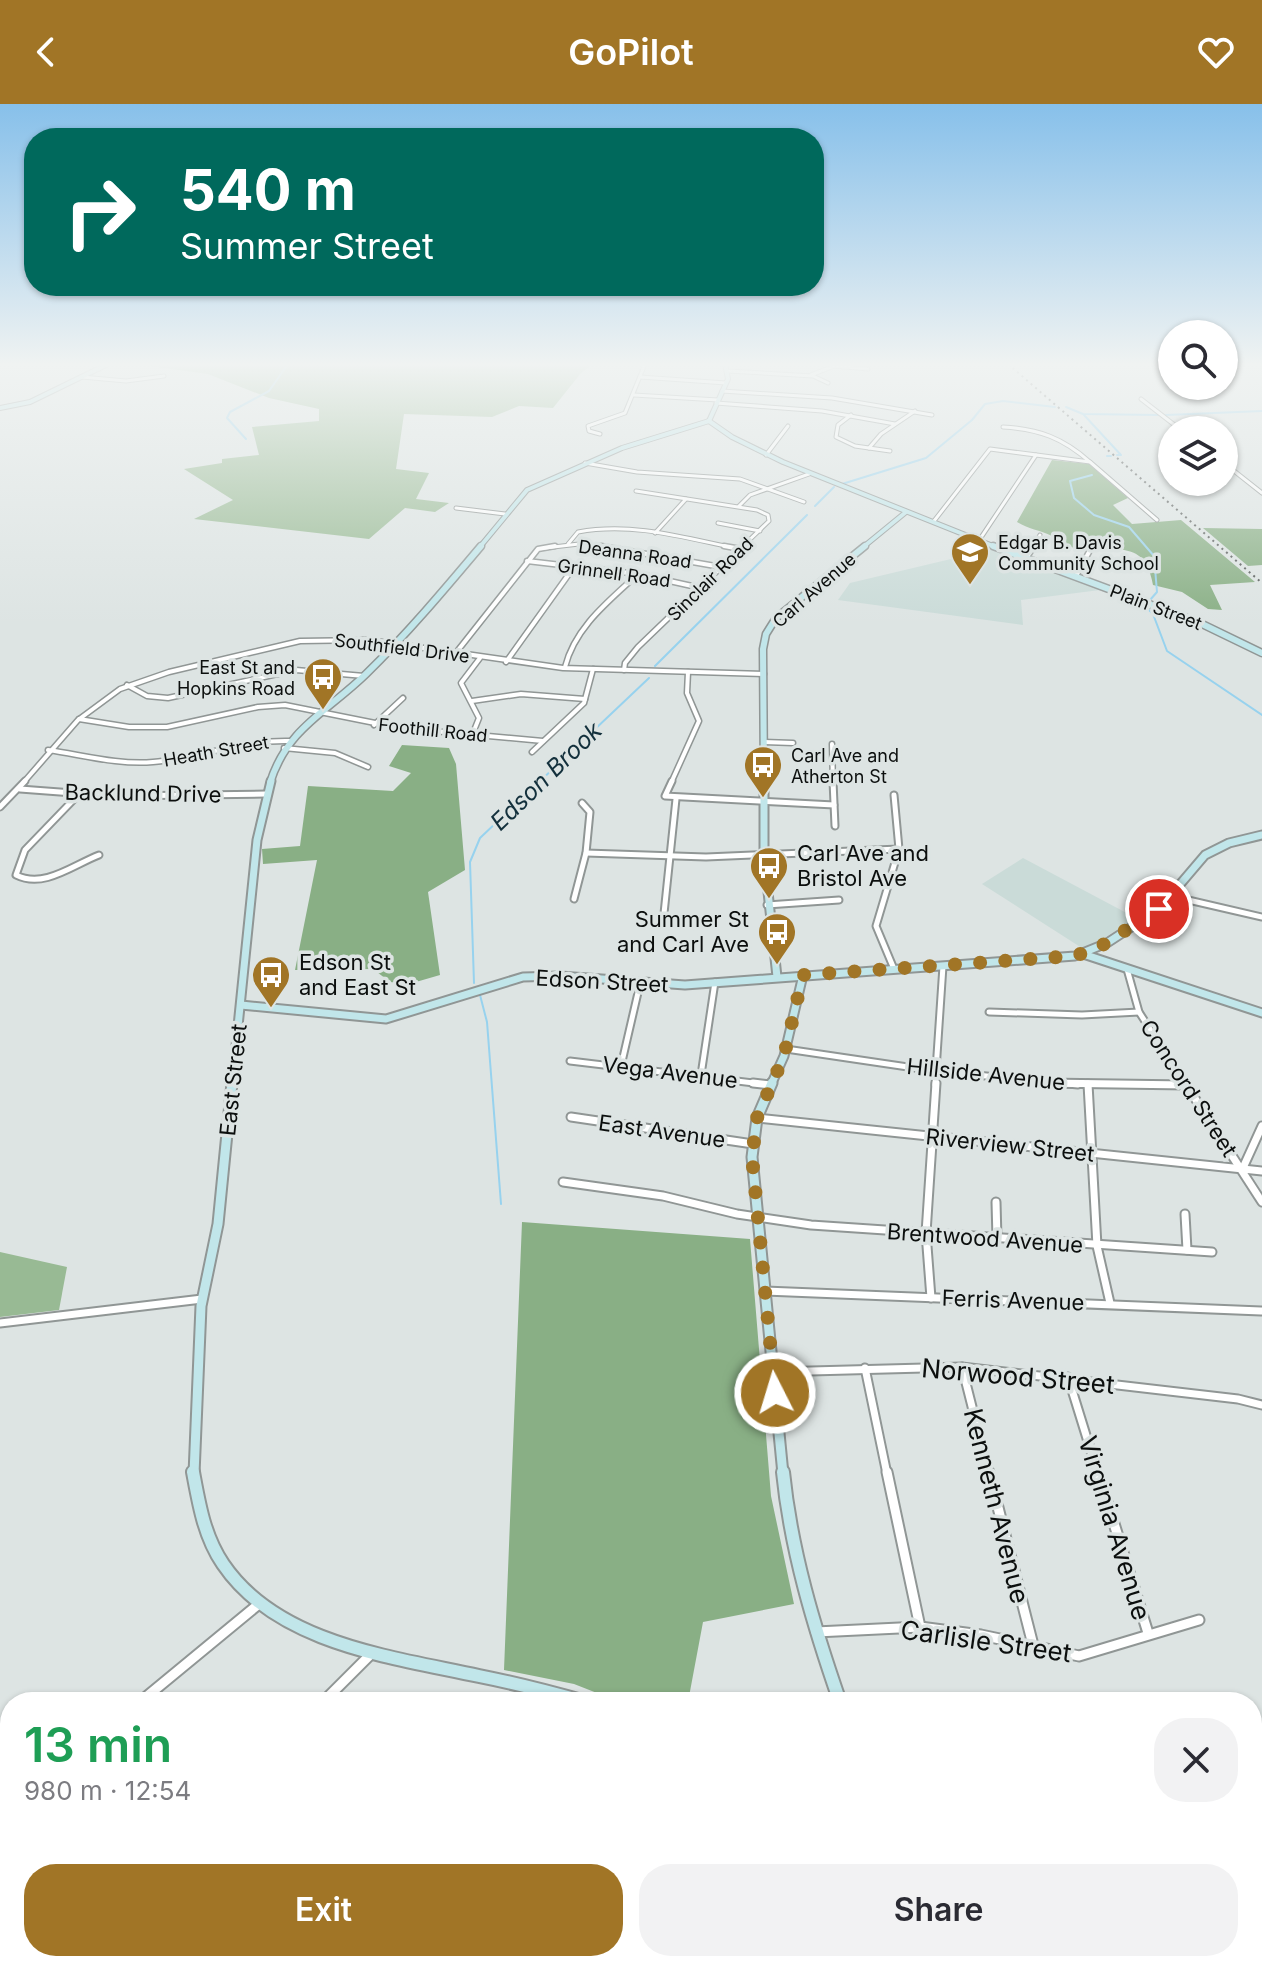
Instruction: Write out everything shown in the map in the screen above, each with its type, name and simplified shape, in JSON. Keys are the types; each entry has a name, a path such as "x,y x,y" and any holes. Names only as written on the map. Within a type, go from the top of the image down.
{"street":[{"name":"East Street","path":"540,1692 371,1654 318,1638 281,1618 260,1603 222,1561 199,1515 194,1493 193,1447 202,1299 218,1224 255,855 266,794 284,748 395,645 527,490 614,451"},
{"name":"Plain Street","path":"758,451 906,512 1207,626 1262,653"},
{"path":"766,455 769,451"},
{"path":"934,521 988,451"},
{"path":"1007,451 1090,462"},
{"path":"1079,451 1157,520"},
{"path":"980,539 1036,455"},
{"path":"585,462 631,471 732,478 770,488 804,502"},
{"path":"739,506 750,495 809,474"},
{"path":"1238,474 1262,493"},
{"name":"Sinclair Road","path":"624,670 625,663 638,647 769,521 768,515 739,506 636,491"},
{"path":"655,533 686,499"},
{"path":"456,508 505,514"},
{"name":"Carl Avenue","path":"777,977 764,854 764,642 776,618 906,512"},
{"path":"718,523 760,531"},
{"path":"568,544 578,532 591,529 655,533 741,549"},
{"path":"1027,557 1040,535"},
{"name":"Deanna Road","path":"455,654 538,549 568,544 650,553 721,567"},
{"path":"1076,576 1089,552"},
{"name":"Grinnell Road","path":"527,561 638,574 701,588"},
{"path":"506,662 574,567"},
{"path":"565,667 566,658 596,612 638,574"},
{"name":"Southfield Drive","path":"0,807 20,789 48,750 79,719 127,685 167,672 311,639 351,639 506,662 565,667 764,674"},
{"path":"473,733 479,718 461,683 480,658"},
{"path":"532,752 585,699 593,669"},
{"path":"127,685 147,696 168,698 296,670 364,676"},
{"path":"688,672 687,693 699,721 664,795 668,799 834,805"},
{"path":"472,701 521,694 585,699"},
{"path":"374,725 403,698"},
{"name":"Foothill Road","path":"79,719 158,728 274,705 323,712 374,725 543,741"},
{"name":"Heath Street","path":"48,750 146,762 193,756 257,740 289,741"},
{"path":"764,742 793,743"},
{"path":"832,744 835,826"},
{"path":"284,748 335,753 368,767"},
{"name":"Backlund Drive","path":"20,789 79,794 266,794"},
{"path":"79,794 22,853 16,873 19,879 50,876 99,855"},
{"path":"894,795 899,849 876,926 894,969"},
{"path":"663,923 676,799"},
{"path":"574,899 586,853 590,812 582,803"},
{"path":"1083,954 1150,916 1205,855 1229,843 1262,835"},
{"path":"586,853 670,856 899,849"},
{"path":"1171,896 1262,917"},
{"path":"767,905 839,900"},
{"path":"1083,954 1261,1010"},
{"name":"Edson Street","path":"241,1005 386,1019 523,977 560,976 640,984 715,982 1050,960 1083,954"},
{"path":"931,1298 926,1233 943,966"},
{"name":"Concord Street","path":"1127,969 1139,1012 1262,1202"},
{"path":"803,975 786,1049 757,1118 753,1144 757,1218 788,1523 816,1632 837,1692"},
{"path":"701,1075 715,982"},
{"path":"621,1066 640,984"},
{"path":"989,1012 1082,1015 1139,1012"},
{"name":"Hillside Avenue","path":"786,1049 936,1072 1137,1088 1187,1085"},
{"name":"Vega Avenue","path":"570,1061 770,1085"},
{"path":"1088,1084 1097,1246 1110,1303"},
{"name":"East Avenue","path":"571,1117 753,1144"},
{"name":"Riverview Street","path":"757,1118 1262,1171"},
{"path":"1242,1170 1262,1126"},
{"name":"Brentwood Avenue","path":"563,1182 663,1196 757,1218 997,1239 1212,1252"},
{"path":"996,1202 997,1239"},
{"path":"1185,1214 1187,1250"},
{"name":"Ferris Avenue","path":"765,1291 1261,1311"},
{"path":"0,1323 202,1299"},
{"name":"Norwood Street","path":"773,1372 962,1367 1068,1377 1238,1399 1262,1405"},
{"name":"Kenneth Avenue","path":"962,1367 1033,1645"},
{"path":"865,1368 920,1627"},
{"name":"Virginia Avenue","path":"1068,1377 1148,1633"},
{"path":"152,1692 260,1603"},
{"name":"Carlisle Street","path":"816,1632 920,1627 1033,1645 1079,1656 1199,1620"},
{"path":"333,1692 371,1654"}],"shaded area":[{"name":"Edgar B. Davis Community School","path":"993,549 1100,590 1021,600 1023,625 838,600 850,583"},
{"path":"1023,858 1136,918 1085,950 982,884"}],"green space":[{"path":"258,451 399,451 396,469 429,473 416,499 449,503 435,512 405,508 369,539 194,519 233,500 184,469 222,463 222,459 259,455"},
{"path":"1052,460 1089,464 1128,498 1113,505 1132,524 1181,520 1255,582 1210,585 1222,610 1208,609 1182,592 1153,585 1148,568 1140,557 1131,552 1068,546 1017,522"},
{"path":"1203,528 1262,529 1262,565 1248,566"},
{"path":"402,745 449,748 456,764 465,870 428,892 440,975 409,984 390,982 373,969 295,970 317,860 263,864 262,849 300,846 308,786 393,791 411,773 389,766"},
{"path":"522,1222 750,1239 771,1496 794,1604 703,1622 690,1692 594,1692 574,1684 504,1670"},
{"path":"0,1252 67,1267 59,1310 0,1317"}],"waterway":[{"name":"Edson Brook","path":"842,484 926,458 934,451"},
{"path":"1117,451 1121,455 1117,455"},
{"path":"1092,475 1070,481 1074,498 1094,515 1129,527 1154,556 1157,592 1150,600"},
{"name":"Edson Brook","path":"815,506 834,487"},
{"name":"Edson Brook","path":"655,666 807,515"},
{"path":"1144,605 1153,614 1167,651 1262,715"},
{"name":"Edson Brook","path":"474,983 470,862 480,838 649,678"},
{"name":"Edson Brook","path":"480,995 487,1022 501,1204"}],"railway":[{"path":"1109,451 1262,583"}],"place":[{"name":"Edgar B. Davis Community School","path":"970,586"},
{"name":"East St and Hopkins Road","path":"323,711"},
{"name":"Carl Ave and Atherton St","path":"763,799"},
{"name":"Carl Ave and Bristol Ave","path":"769,900"},
{"name":"Summer St and Carl Ave","path":"777,966"},
{"name":"Edson St and East St","path":"271,1009"}],"route":[{"path":"775,1393 752,1157 757,1118 784,1056 803,975 1075,956 1101,946 1159,909"}]}
